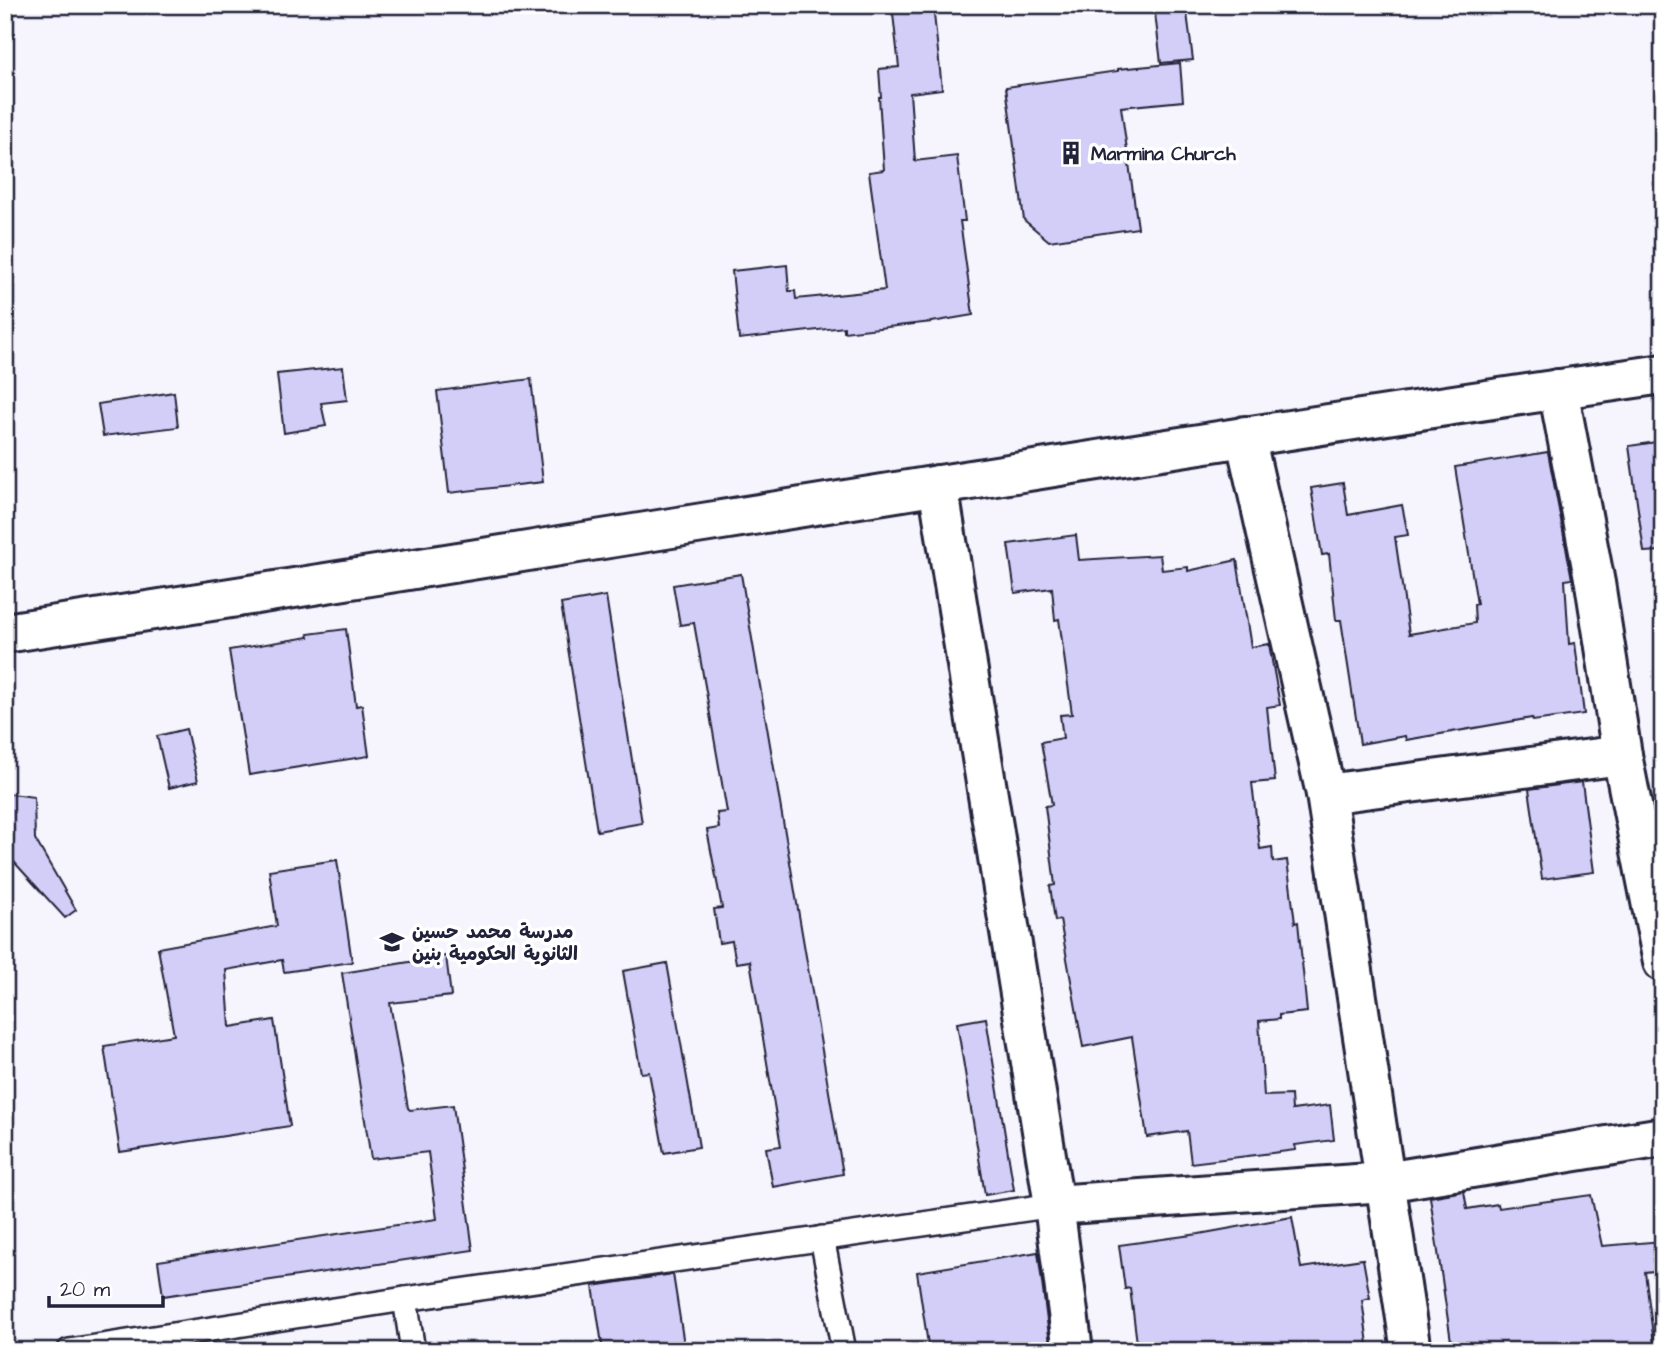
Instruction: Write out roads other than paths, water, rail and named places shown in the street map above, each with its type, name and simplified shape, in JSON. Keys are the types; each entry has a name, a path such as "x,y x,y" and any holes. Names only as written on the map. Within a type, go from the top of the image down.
{"street":[{"path":"5,633 323,585 1245,436 1663,374"},
{"path":"1558,389 1595,583 1622,755 1663,962"},
{"path":"1245,436 1326,794 1411,1351"},
{"path":"938,485 1054,1205 1073,1351"},
{"path":"1326,794 1622,755"},
{"path":"1054,1205 1385,1182 1663,1136"}],"lane":[{"path":"69,1351 405,1299 1054,1205"},
{"path":"822,1238 844,1351"},
{"path":"405,1299 413,1351"}],"place":[{"name":"Marmina Church","path":"1071,153"},
{"name":"مدرسة محمد حسين الثانوية الحكومية بنين","path":"392,942"}]}
